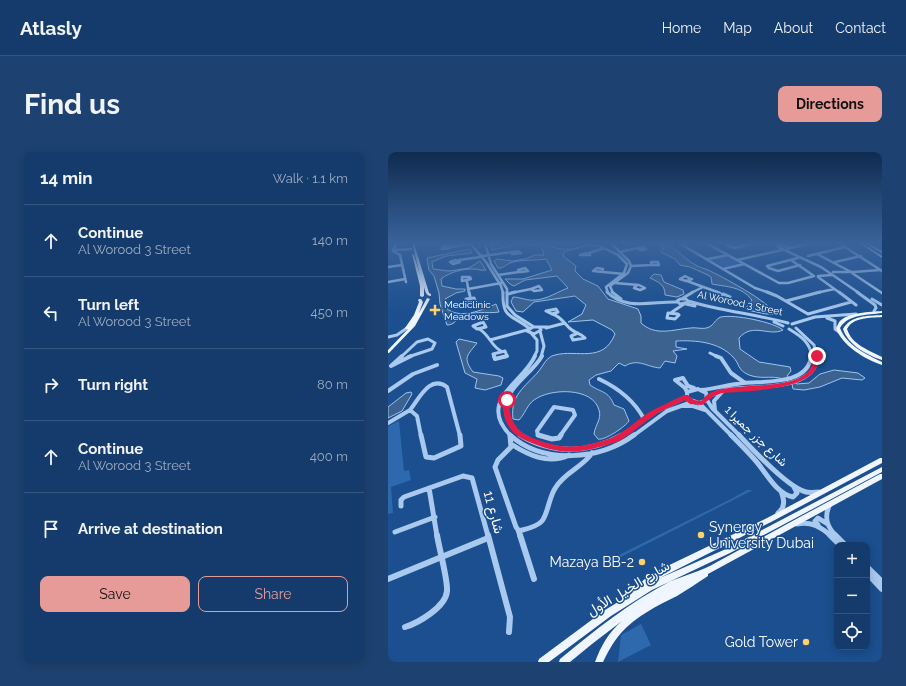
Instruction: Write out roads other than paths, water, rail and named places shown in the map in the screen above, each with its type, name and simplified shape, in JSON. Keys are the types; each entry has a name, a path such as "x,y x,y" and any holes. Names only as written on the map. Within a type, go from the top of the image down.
{"main road":[{"path":"388,348 407,328 422,302 422,286 416,267"},
{"path":"420,267 429,297"},
{"path":"421,298 429,297"},
{"path":"388,352 414,325 429,297"},
{"path":"881,311 850,322 845,326 846,335 858,345 882,358"},
{"path":"881,311 845,320 839,325 839,332 848,343 882,363"},
{"path":"881,311 855,321 848,329 850,335 856,341 882,358"},
{"path":"630,599 649,581 660,574 770,520 882,460"},
{"name":"شارع الخيل الأول","path":"542,662 584,630 630,599 665,579 728,551 882,469"},
{"name":"شارع الخيل الأول","path":"563,662 609,624 672,586 708,570 785,527 882,476"},
{"path":"599,662 611,637 623,623 650,605 694,581 708,570"}],"street":[{"path":"388,282 406,280 402,267"},
{"path":"487,267 505,292 531,290"},
{"path":"493,267 507,287 508,292 506,302 510,311 534,327 540,329"},
{"path":"630,267 629,272 606,287 607,293 615,299 637,304 664,301 687,302 688,295"},
{"path":"719,267 757,289 776,295 809,314 851,302"},
{"path":"723,269 732,267"},
{"path":"749,267 782,284 816,276 881,270"},
{"path":"771,267 779,270 792,267"},
{"path":"803,267 856,305"},
{"path":"821,267 875,301 881,311"},
{"path":"821,267 834,274 871,301 881,311"},
{"path":"843,267 882,293"},
{"path":"498,275 518,271"},
{"path":"604,271 618,273 622,276"},
{"path":"621,282 620,280 622,276"},
{"path":"610,286 622,276"},
{"path":"692,281 687,281 680,278 686,276 723,299 730,297 717,294"},
{"path":"467,281 468,298 465,300 467,304 476,302 476,298 468,298"},
{"path":"610,286 616,282 634,286"},
{"path":"468,289 494,284 507,287"},
{"path":"500,285 503,293 501,302 504,310 537,338 537,352 533,361 506,389 499,409 500,421 510,436 512,444 509,450 498,460 495,467 534,578"},
{"name":"Al Worood 3 Street","path":"610,286 613,294 630,301 687,302 718,312 790,323 809,339 816,350 817,362 811,372"},
{"path":"677,313 671,313 666,317 675,319 677,313 679,302 703,287"},
{"path":"786,301 834,289"},
{"path":"871,301 881,311"},
{"path":"557,314 549,314 546,310 555,308 559,311 557,314 573,333 582,334 585,338 575,340 571,336 573,333"},
{"path":"783,326 815,317 847,316 881,311"},
{"name":"Al Worood 3 Street","path":"752,316 783,326 802,338 808,346 811,356 808,366"},
{"path":"835,323 847,316"},
{"path":"789,329 822,318 830,319 835,323"},
{"path":"484,322 487,326 484,329 475,329 473,325 484,322"},
{"path":"490,340 564,323"},
{"path":"835,323 835,329 839,332"},
{"path":"529,331 534,327"},
{"path":"389,337 397,335 407,328"},
{"path":"484,329 495,351 493,355 496,360 507,356 505,352 495,351"},
{"path":"508,419 506,409 509,396 514,387 538,362 543,350 543,341 540,329"},
{"path":"389,337 395,341"},
{"path":"428,339 434,342 435,346 432,349 407,357 389,367 419,341 428,339"},
{"path":"710,353 721,358 728,370 738,379 746,383"},
{"path":"388,391 413,374 437,365"},
{"path":"499,409 503,409 504,416 508,419 517,433 528,440 570,450 599,446 611,441 644,419 686,395 691,390 784,380 793,377 808,366 808,369 811,372 798,380 787,384 726,390 698,403 692,402 674,407 655,418 632,436 616,446 592,453 569,455 542,452 524,445 510,436"},
{"path":"524,371 529,372"},
{"path":"520,375 525,376"},
{"name":"شارع جزر جميرا 1","path":"686,395 685,388 675,380 683,378 688,386 706,393 715,410 761,458 792,485 802,491 814,493 832,487"},
{"path":"599,379 619,390 641,412 649,416"},
{"path":"738,379 739,384"},
{"path":"388,423 410,410 418,395 425,389 436,385 446,386 462,442 461,446 434,458 426,457 417,416 410,410"},
{"path":"715,410 715,399 726,390"},
{"path":"686,395 692,402"},
{"name":"شارع جزر جميرا 1","path":"698,403 709,412 759,464 780,490"},
{"path":"674,407 693,406 709,412"},
{"path":"524,445 538,449 549,438 554,439 561,437 575,412 559,407 553,408 536,432 543,443"},
{"path":"641,412 644,419"},
{"path":"631,429 632,436"},
{"path":"512,444 525,452 542,457 558,459 569,455"},
{"path":"518,530 524,531 542,521 550,497 556,486 568,473 588,459 592,453"},
{"name":"شارع 11","path":"401,506 401,500 403,498 463,476 472,478 510,617 509,632"},
{"path":"780,490 788,496 793,497 797,493 792,485"},
{"path":"405,627 417,622 436,608 444,598 447,585 429,488"},
{"path":"770,520 784,507 784,497 780,490"},
{"path":"826,523 826,513 831,503"},
{"path":"395,532 435,517"},
{"path":"837,542 816,523 817,518 822,519 843,542"},
{"path":"785,527 805,522 820,526"},
{"path":"388,579 488,538"},
{"path":"870,570 882,582"},
{"path":"870,576 882,589"}],"place":[{"name":"Mediclinic Meadows","path":"435,310"},
{"name":"Synergy University Dubai","path":"701,535"},
{"name":"Mazaya BB-2","path":"642,562"},
{"name":"Gold Tower","path":"806,642"}]}
